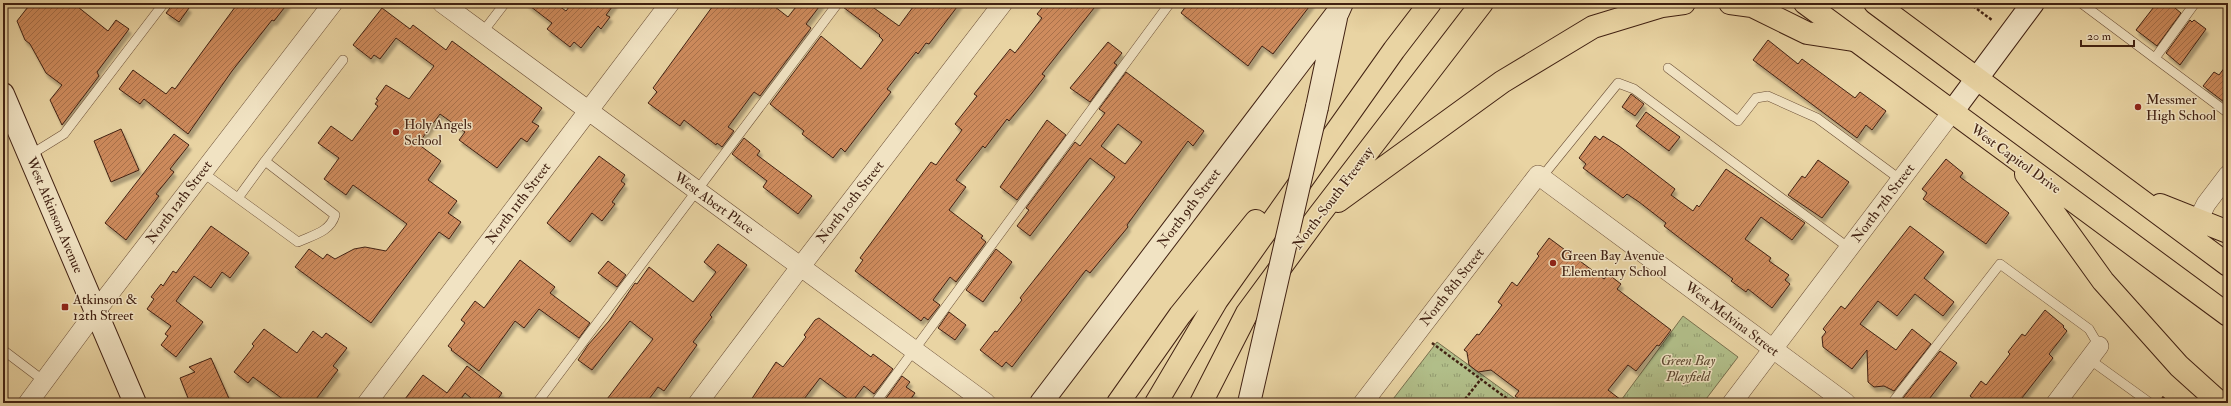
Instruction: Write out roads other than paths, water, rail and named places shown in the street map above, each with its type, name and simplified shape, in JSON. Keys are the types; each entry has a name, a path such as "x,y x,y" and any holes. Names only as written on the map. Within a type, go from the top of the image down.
{"main road":[{"path":"1118,403 1180,315 1394,50 1430,3"},
{"name":"North-South Freeway","path":"1201,403 1247,313 1319,215 1482,3"},
{"path":"1319,215 1502,82 1593,27 1662,6 1684,3"},
{"path":"1730,3 1752,6 1807,33 1853,40"},
{"name":"West Capitol Drive","path":"1805,3 1853,40 2228,315"},
{"path":"1875,3 2228,265"},
{"path":"1156,403 1217,300 1394,50"},
{"path":"2014,157 2103,281 2179,366 2220,403"},
{"path":"2131,193 2228,232"}],"street":[{"name":"North 12th Street","path":"28,403 96,311 333,3"},
{"name":"West Abert Place","path":"442,3 986,403"},
{"name":"North 11th Street","path":"367,403 670,3"},
{"name":"North 10th Street","path":"698,403 1003,3"},
{"name":"North 7th Street","path":"1732,403 2033,3"},
{"path":"1249,403 1339,6"},
{"name":"North 9th Street","path":"1041,403 1339,6"},
{"name":"West Atkinson Avenue","path":"3,94 30,154 135,403"},
{"name":"North 8th Street","path":"1363,403 1538,175 1541,178"},
{"path":"2198,220 2206,204 2228,176"},
{"name":"West Melvina Street","path":"1541,178 1846,403"},
{"path":"2056,403 2094,353"}],"lane":[{"path":"30,154 64,134 164,3"},
{"path":"482,33 505,3"},
{"path":"537,403 838,3"},
{"path":"875,403 916,351 1170,3"},
{"path":"2082,3 2228,113"},
{"path":"2155,58 2195,3"},
{"path":"238,198 343,60"},
{"path":"1668,68 1738,121 1756,98 1768,96 1817,118 1900,180"},
{"path":"1541,178 1618,83 1634,89 1849,248"},
{"path":"202,172 298,242 319,233 332,224 335,214 265,161"},
{"path":"1892,403 2000,264 2089,329 2094,353 2150,403"},
{"path":"3,350 44,381"}],"place":[{"name":"Messmer High School","path":"2138,107"},
{"name":"Holy Angels School","path":"396,132"},
{"name":"Green Bay Avenue Elementary School","path":"1553,263"},
{"name":"Atkinson & 12th Street","path":"65,307"}],"park label":[{"name":"Green Bay Playfield","path":"1688,368"}]}
